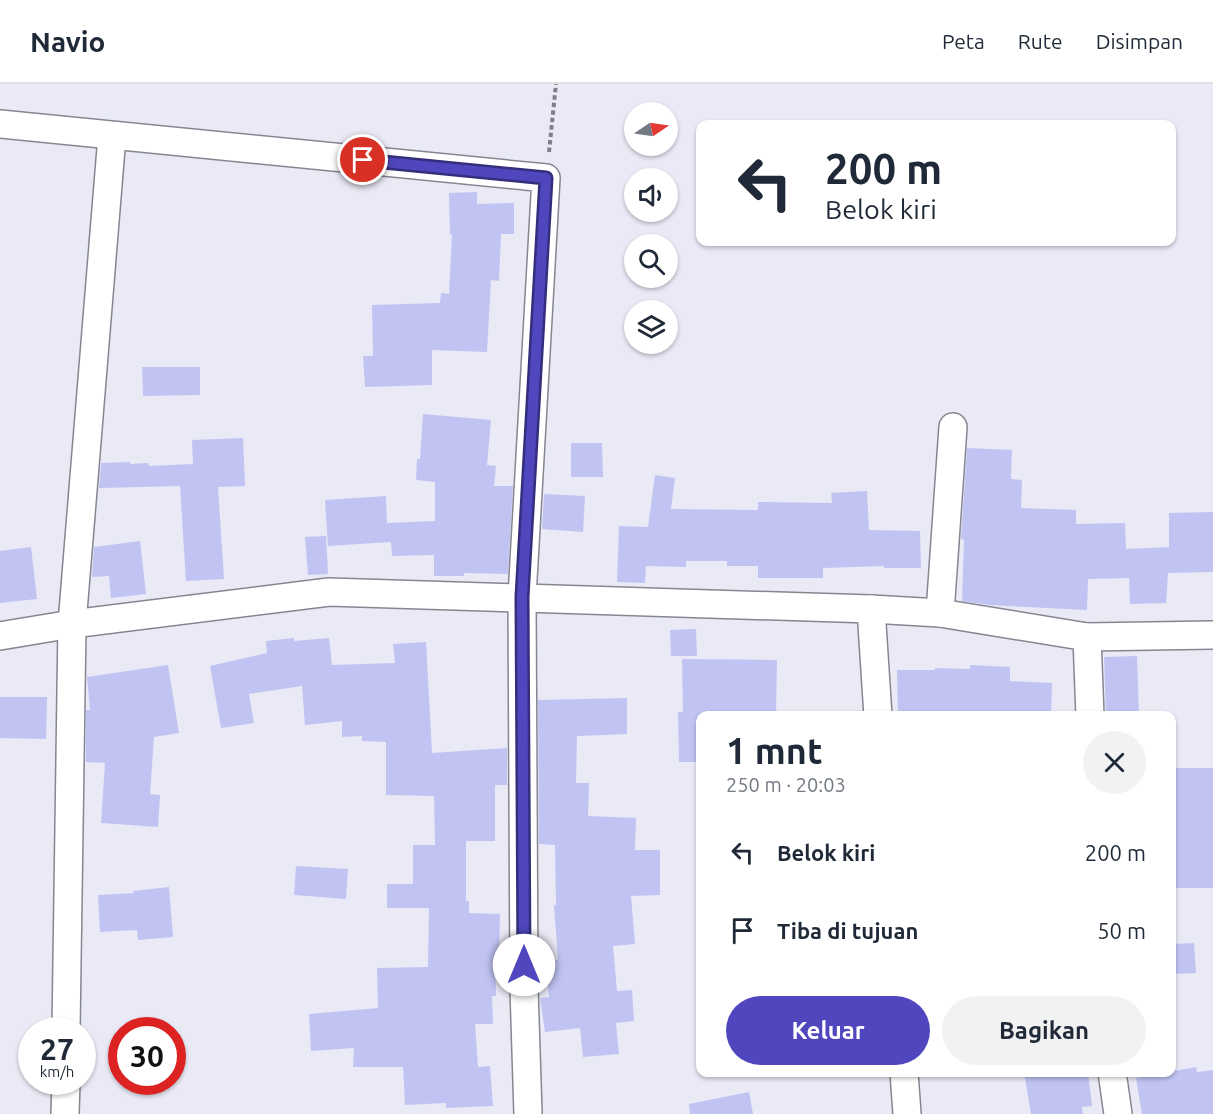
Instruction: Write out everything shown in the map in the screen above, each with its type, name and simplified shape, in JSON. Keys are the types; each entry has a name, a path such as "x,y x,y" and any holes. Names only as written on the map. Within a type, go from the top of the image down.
{"street":[{"path":"0,124 546,178 522,597 524,988 528,1114"},
{"path":"66,1017 72,624 112,136"},
{"path":"940,613 952,427"},
{"path":"0,636 72,624 329,592 871,609 940,613 1087,637 1213,635"},
{"path":"871,609 878,711"},
{"path":"1087,637 1089,711"},
{"path":"904,1077 907,1114"},
{"path":"1113,1077 1118,1114"},
{"path":"65,1114 66,1095"}],"path":[{"path":"546,178 556,84"}],"building":[{"path":"477,192 477,204 514,203 514,234 501,234 499,281 491,280 487,352 432,350 432,385 365,387 363,356 373,356 372,305 440,303 441,293 449,294 452,234 450,235 449,193"},
{"path":"142,367 200,367 200,395 143,396"},
{"path":"423,414 491,420 487,465 496,466 494,486 513,486 508,574 464,573 464,576 434,576 434,555 392,556 391,542 328,546 325,500 386,496 387,523 435,521 435,482 416,480"},
{"path":"243,438 245,486 218,487 224,579 186,581 180,486 99,488 101,463 148,463 149,466 193,464 192,440"},
{"path":"571,443 602,443 603,477 571,477"},
{"path":"967,448 1012,450 1011,479 1022,480 1021,508 1076,510 1076,524 1125,523 1126,549 1169,547 1169,513 1213,512 1213,572 1168,573 1166,603 1130,604 1129,578 1088,579 1087,610 989,605 962,601 964,540 961,539"},
{"path":"655,475 675,478 671,509 758,510 758,502 832,503 831,493 867,491 869,530 920,531 921,568 884,568 884,566 823,568 823,578 758,578 758,566 727,566 727,561 686,561 686,567 646,566 645,583 617,582 619,526 648,527"},
{"path":"544,494 585,496 583,532 542,529"},
{"path":"326,536 328,574 308,575 305,537"},
{"path":"140,541 146,594 111,598 109,576 92,577 94,547"},
{"path":"31,547 37,599 0,603 0,551"},
{"path":"696,629 697,656 671,656 670,630"},
{"path":"294,638 294,641 329,638 332,665 395,663 393,644 426,642 432,753 507,748 507,785 495,785 495,841 466,841 466,901 469,901 469,913 500,914 499,956 495,956 496,996 492,996 493,1024 475,1024 478,1067 490,1066 493,1106 446,1108 446,1103 405,1105 403,1067 353,1067 354,1048 311,1051 309,1014 378,1008 377,968 428,967 429,908 387,908 387,884 413,884 413,845 435,845 434,796 386,795 386,742 362,741 362,736 342,737 342,721 305,725 302,686 249,694 254,723 221,728 210,666 267,653 266,641"},
{"path":"1137,656 1139,711 1106,711 1104,657"},
{"path":"682,659 777,660 776,711 696,711 696,762 679,762 678,712 683,712"},
{"path":"168,665 179,733 154,737 150,794 160,795 158,827 101,823 105,763 86,762 86,710 90,710 87,677"},
{"path":"970,665 1010,667 1010,681 1052,683 1051,711 898,711 897,670 970,669"},
{"path":"0,697 47,697 46,739 0,738"},
{"path":"627,698 627,734 577,736 576,783 589,783 588,816 636,818 635,850 660,850 660,895 631,896 635,944 613,946 617,991 632,990 634,1021 616,1023 619,1054 583,1057 580,1028 545,1032 540,998 549,997 546,960 558,960 554,905 556,905 555,845 539,844 538,700"},
{"path":"1176,768 1213,768 1213,888 1176,888"},
{"path":"296,866 348,869 346,899 294,895"},
{"path":"169,887 173,937 138,940 137,930 100,932 98,895 134,893 133,891"},
{"path":"1194,943 1196,973 1176,974 1176,944"},
{"path":"1196,1067 1197,1072 1213,1070 1213,1114 1142,1114 1136,1078 1176,1077 1176,1071"},
{"path":"1025,1077 1089,1077 1092,1106 1082,1107 1083,1114 1031,1114"},
{"path":"749,1092 753,1114 690,1114 689,1104"}],"route":[{"path":"363,160 546,178 522,597 524,965"}]}
